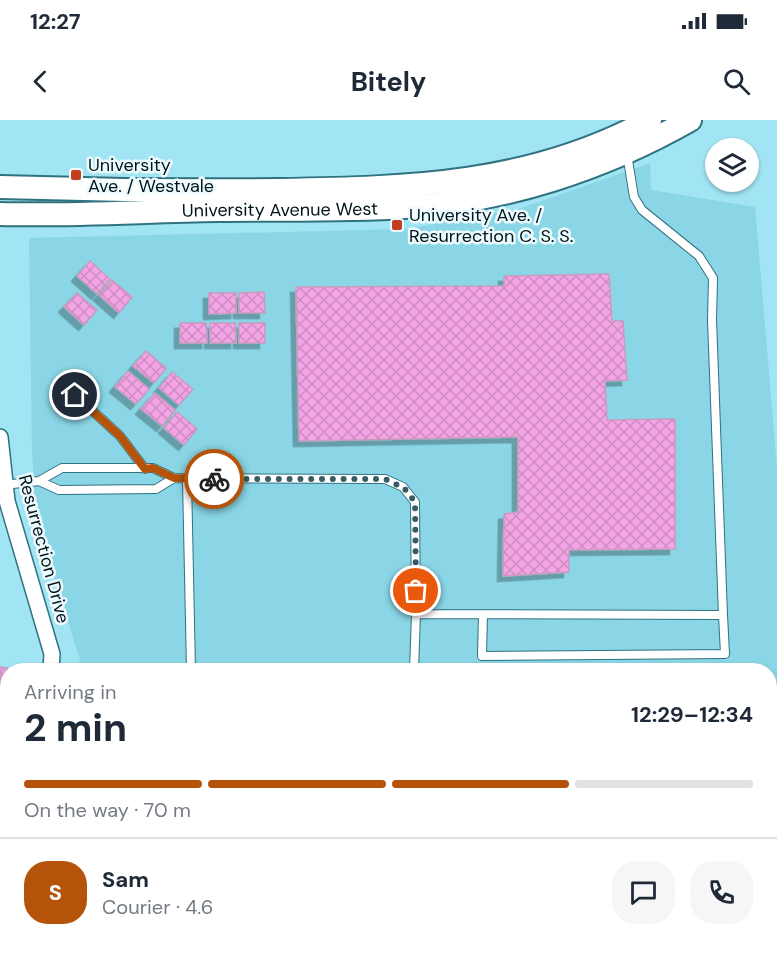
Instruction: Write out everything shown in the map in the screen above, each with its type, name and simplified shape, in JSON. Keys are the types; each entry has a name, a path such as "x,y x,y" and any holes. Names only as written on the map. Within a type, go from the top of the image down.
{"main road":[{"name":"University Avenue West","path":"0,187 157,192 376,189 432,184 533,167 586,150 650,120"},
{"name":"University Avenue West","path":"0,214 47,216 406,207 469,200 523,188 587,168 627,152 690,120"}],"street":[{"name":"Resurrection Drive","path":"0,437 4,485 52,654 51,663"}],"lane":[{"path":"483,614 482,656 725,654 712,278 699,256 642,210 634,197 627,152"},
{"path":"60,381 120,436 145,469"},
{"path":"4,485 39,481 62,468 153,468 174,478 187,479 385,479 404,488 415,502 414,663"},
{"path":"39,481 58,490 156,489 174,478"},
{"path":"187,479 191,663"},
{"path":"416,614 723,615"}],"shaded area":[{"path":"650,163 651,190 755,207 777,468 777,663 79,663 36,520 32,452 29,238 407,229 519,209"}],"building":[{"path":"90,261 110,279 97,294 77,276"},
{"path":"609,274 612,321 623,321 627,380 605,381 607,420 675,419 675,549 569,550 569,572 503,576 504,514 518,512 518,437 299,441 296,287 504,286 504,276"},
{"path":"112,280 132,297 119,313 99,295"},
{"path":"264,292 265,313 239,313 239,293"},
{"path":"77,293 97,310 84,325 64,307"},
{"path":"209,293 236,293 236,313 209,314"},
{"path":"180,323 206,323 207,343 180,343"},
{"path":"210,323 235,323 236,343 210,343"},
{"path":"239,323 265,323 265,343 239,343"},
{"path":"146,351 166,368 154,383 133,366"},
{"path":"128,371 149,389 136,404 115,387"},
{"path":"172,372 193,389 179,405 159,388"},
{"path":"155,393 175,410 162,426 141,409"},
{"path":"177,412 197,429 184,445 164,428"}],"way so far":[{"path":"214,479 385,479 404,488 415,502 416,591"}],"place":[{"name":"University Ave. / Westvale","path":"76,175"},
{"name":"University Ave. / Resurrection C. S. S.","path":"397,225"}],"route":[{"path":"75,395 120,436 145,469 153,468 174,478 214,479"}]}
